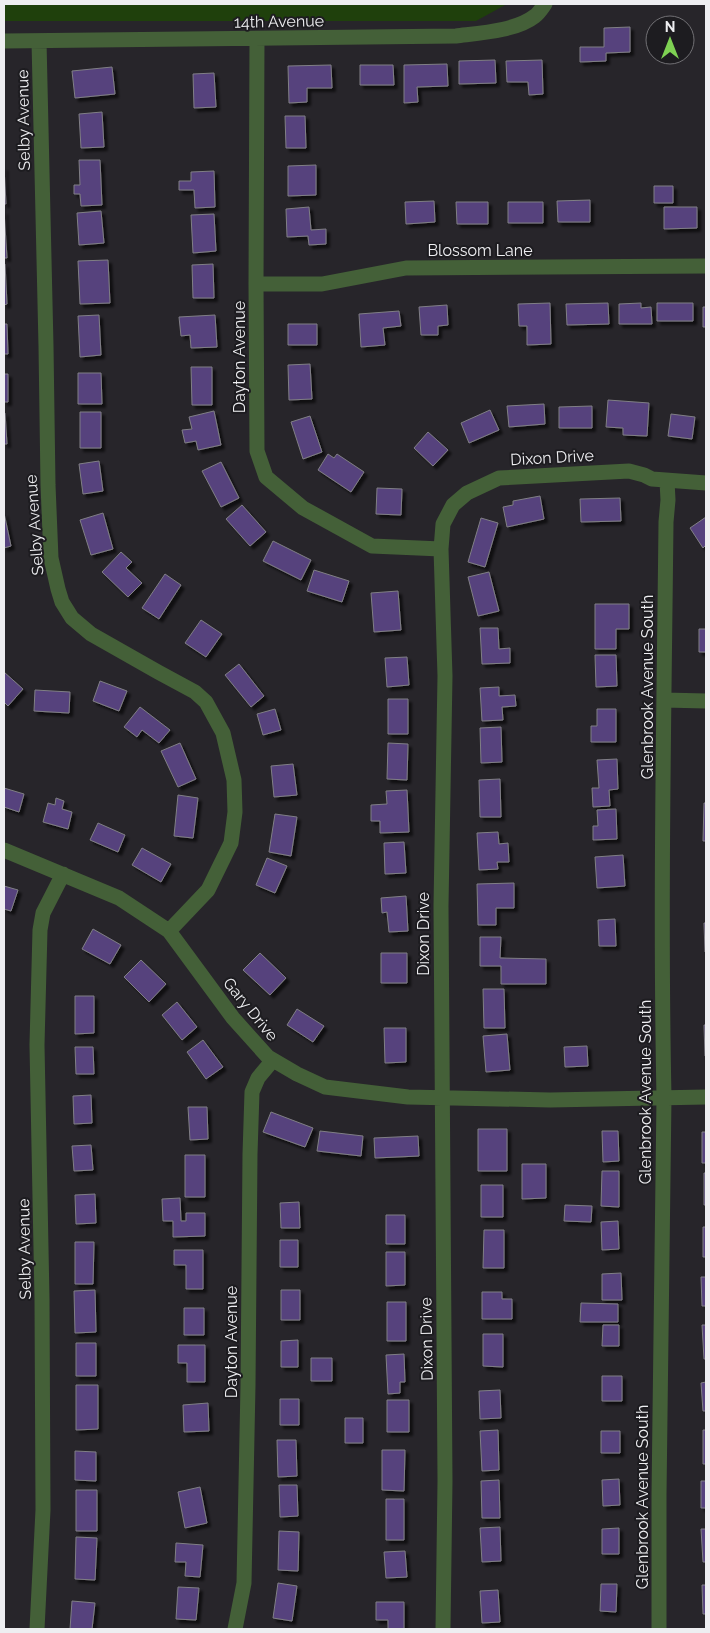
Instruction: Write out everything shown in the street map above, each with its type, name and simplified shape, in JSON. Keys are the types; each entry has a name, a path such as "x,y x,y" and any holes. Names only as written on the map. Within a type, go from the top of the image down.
{"street":[{"name":"14th Avenue","path":"4,41 456,36 496,32 535,16 545,4"},
{"name":"Dayton Avenue","path":"257,39 257,451 266,477 303,508 372,546 441,549"},
{"name":"Selby Avenue","path":"39,41 48,485 52,558 58,589 62,602 72,618 91,634 195,692 206,702 223,733 234,780 235,812 231,843 208,890 169,931"},
{"name":"Blossom Lane","path":"256,284 322,284 406,268 706,266"},
{"name":"Dixon Drive","path":"443,1629 445,1482 441,906 445,676 441,549 443,524 453,505 467,493 499,478 629,471 652,479 706,483"},
{"name":"Glenbrook Avenue South","path":"659,1629 667,481"},
{"path":"664,700 706,701"},
{"name":"Gary Drive","path":"4,850 119,898 169,931 233,1018 268,1057 296,1074 325,1087 408,1096 550,1100 706,1097"},
{"name":"Selby Avenue","path":"37,1629 43,1510 42,1300 37,1045 40,940 43,913 63,874"},
{"name":"Dayton Avenue","path":"235,1629 244,1584 252,1092 258,1078 273,1060"}],"green space":[{"path":"4,4 507,4 476,21 4,21"}],"building":[{"path":"630,27 630,52 606,53 606,61 580,62 580,47 604,47 604,28"},
{"path":"495,60 496,83 459,84 459,61"},
{"path":"542,60 543,94 529,95 528,82 507,82 506,61"},
{"path":"447,64 448,86 417,87 418,102 404,103 404,65"},
{"path":"331,65 332,88 307,88 307,102 289,103 288,66"},
{"path":"360,65 393,65 394,85 360,85"},
{"path":"112,67 115,94 75,98 72,71"},
{"path":"214,73 216,107 194,108 193,74"},
{"path":"102,112 104,147 81,148 79,114"},
{"path":"285,116 305,116 306,148 286,148"},
{"path":"79,160 100,160 102,205 81,206 80,194 74,194 74,185 80,185"},
{"path":"316,165 316,195 288,196 288,166"},
{"path":"4,167 6,204 4,204"},
{"path":"214,171 215,207 195,208 194,190 179,190 179,181 191,181 191,172"},
{"path":"654,186 673,186 673,203 654,203"},
{"path":"590,200 590,222 558,222 557,201"},
{"path":"434,201 435,222 406,224 405,202"},
{"path":"456,202 488,202 488,224 457,224"},
{"path":"508,202 543,202 543,223 508,223"},
{"path":"309,207 311,230 326,229 326,244 309,245 308,236 287,237 286,209"},
{"path":"664,207 697,207 697,228 664,229"},
{"path":"4,211 7,258 4,258"},
{"path":"101,211 104,243 79,245 77,213"},
{"path":"214,214 216,251 193,253 191,215"},
{"path":"108,260 110,303 80,304 78,261"},
{"path":"4,264 7,304 4,305"},
{"path":"213,264 214,298 193,298 192,265"},
{"path":"550,303 551,344 527,345 527,326 519,326 518,304"},
{"path":"608,303 609,324 567,325 566,304"},
{"path":"641,303 641,308 651,307 652,324 619,324 619,304"},
{"path":"657,303 693,303 693,321 657,321"},
{"path":"447,305 448,325 438,326 438,335 421,335 419,307"},
{"path":"703,307 706,307 706,327 703,327"},
{"path":"399,311 401,326 383,328 385,345 361,347 359,314"},
{"path":"99,315 101,355 80,357 78,316"},
{"path":"215,315 217,347 191,348 190,335 181,336 179,317"},
{"path":"4,324 7,324 8,354 4,354"},
{"path":"288,324 317,324 317,345 288,345"},
{"path":"310,364 312,399 289,400 288,365"},
{"path":"191,367 212,367 212,405 192,405"},
{"path":"78,373 101,373 102,404 78,404"},
{"path":"4,374 8,374 8,402 4,402"},
{"path":"608,400 649,403 647,436 623,435 623,428 606,427"},
{"path":"544,404 545,424 509,427 507,406"},
{"path":"592,406 592,428 559,428 559,407"},
{"path":"490,410 499,430 469,443 461,423"},
{"path":"214,411 221,445 198,450 196,441 185,443 182,430 192,429 189,417"},
{"path":"80,412 101,412 101,448 80,448"},
{"path":"5,413 7,444 4,444"},
{"path":"671,414 695,417 692,439 668,436"},
{"path":"310,416 322,452 303,459 291,422"},
{"path":"428,432 448,450 433,466 414,448"},
{"path":"328,454 334,458 337,454 364,472 351,492 318,470"},
{"path":"99,461 103,491 83,494 79,464"},
{"path":"221,462 239,498 221,507 202,471"},
{"path":"377,488 402,489 401,515 376,514"},
{"path":"540,496 544,519 507,527 503,507 513,505 513,501"},
{"path":"620,498 621,521 581,522 580,499"},
{"path":"242,505 266,532 250,546 226,519"},
{"path":"4,513 11,546 4,548"},
{"path":"103,513 113,549 91,555 80,520"},
{"path":"706,517 706,545 703,548 690,528"},
{"path":"481,518 498,523 485,567 468,562"},
{"path":"273,541 311,560 301,580 263,561"},
{"path":"121,552 132,562 126,568 142,583 128,597 102,572"},
{"path":"314,570 349,581 342,602 307,591"},
{"path":"489,572 499,611 478,616 468,577"},
{"path":"165,574 181,585 159,619 142,608"},
{"path":"398,591 401,630 374,632 371,593"},
{"path":"595,604 629,604 629,629 616,629 616,649 595,649"},
{"path":"201,620 222,634 206,657 185,643"},
{"path":"480,628 498,628 499,649 510,648 510,663 482,664"},
{"path":"699,629 706,629 706,652 699,652"},
{"path":"595,655 616,655 617,686 596,687"},
{"path":"407,657 409,685 387,687 385,658"},
{"path":"239,664 264,696 251,707 225,675"},
{"path":"4,672 23,689 8,706 4,702"},
{"path":"100,681 127,691 119,711 93,701"},
{"path":"499,687 499,696 515,695 516,706 502,707 503,720 482,721 480,688"},
{"path":"35,690 70,692 69,713 34,711"},
{"path":"388,699 408,699 408,734 388,734"},
{"path":"140,707 170,730 159,743 142,730 137,737 124,727"},
{"path":"275,709 281,730 263,735 257,714"},
{"path":"597,709 616,709 616,742 591,742 591,726 597,726"},
{"path":"501,727 502,762 481,763 480,728"},
{"path":"180,743 196,779 178,787 161,751"},
{"path":"388,743 408,744 407,780 387,779"},
{"path":"617,759 618,789 609,790 610,806 593,807 592,788 599,788 597,760"},
{"path":"293,764 297,795 274,797 271,766"},
{"path":"500,779 501,817 480,817 479,780"},
{"path":"4,788 24,794 19,812 4,807"},
{"path":"407,790 409,832 380,833 380,821 371,821 371,805 387,804 386,791"},
{"path":"178,795 198,798 193,838 174,836"},
{"path":"56,798 64,801 62,809 72,812 68,829 43,822 48,803 55,805"},
{"path":"704,803 706,803 706,841 703,841"},
{"path":"616,809 617,839 593,840 593,826 598,826 597,810"},
{"path":"275,814 297,817 291,856 269,852"},
{"path":"98,823 125,835 118,852 90,840"},
{"path":"498,832 499,844 508,843 509,862 497,862 498,869 479,870 477,833"},
{"path":"404,842 406,873 385,874 384,843"},
{"path":"142,848 171,864 161,882 132,865"},
{"path":"623,855 625,886 597,888 595,857"},
{"path":"267,858 287,866 275,893 256,885"},
{"path":"514,883 514,908 496,908 496,925 478,925 477,884"},
{"path":"4,886 18,890 11,911 4,909"},
{"path":"406,896 408,931 389,932 387,912 382,913 381,898"},
{"path":"615,919 616,946 599,946 598,920"},
{"path":"704,923 706,923 705,952"},
{"path":"93,929 121,945 110,964 82,949"},
{"path":"480,937 501,937 500,958 546,959 546,984 501,984 501,966 480,966"},
{"path":"260,953 286,978 270,995 243,970"},
{"path":"381,953 407,953 407,983 381,983"},
{"path":"141,960 166,984 149,1002 124,977"},
{"path":"483,989 504,989 505,1028 484,1028"},
{"path":"75,996 94,996 94,1033 75,1034"},
{"path":"177,1002 197,1027 182,1040 162,1015"},
{"path":"297,1009 324,1026 313,1042 287,1025"},
{"path":"704,1025 706,1025 706,1056 705,1056"},
{"path":"384,1028 406,1028 406,1062 385,1063"},
{"path":"507,1034 510,1070 486,1072 483,1036"},
{"path":"203,1040 223,1067 206,1079 187,1052"},
{"path":"587,1046 588,1066 565,1067 564,1047"},
{"path":"75,1047 93,1047 94,1074 76,1074"},
{"path":"91,1095 92,1123 74,1124 73,1096"},
{"path":"188,1107 207,1107 208,1139 190,1140"},
{"path":"271,1112 313,1128 305,1147 263,1132"},
{"path":"478,1129 507,1129 507,1171 478,1171"},
{"path":"320,1131 363,1136 361,1156 317,1151"},
{"path":"602,1131 618,1131 619,1161 603,1162"},
{"path":"702,1132 706,1132 706,1163 702,1163"},
{"path":"418,1136 419,1156 375,1158 374,1138"},
{"path":"91,1145 93,1170 74,1171 72,1146"},
{"path":"185,1155 205,1155 205,1197 185,1197"},
{"path":"522,1164 546,1164 546,1198 522,1199"},
{"path":"602,1171 619,1171 619,1207 601,1206"},
{"path":"704,1173 706,1173 706,1205 704,1205"},
{"path":"481,1185 503,1185 503,1217 481,1217"},
{"path":"95,1194 96,1223 76,1224 75,1195"},
{"path":"180,1198 181,1221 186,1221 186,1213 205,1213 205,1236 173,1237 173,1221 163,1221 162,1199"},
{"path":"299,1202 300,1228 281,1228 280,1203"},
{"path":"565,1205 592,1206 591,1222 564,1221"},
{"path":"386,1215 405,1215 405,1244 386,1244"},
{"path":"618,1221 619,1249 602,1250 601,1222"},
{"path":"703,1227 706,1227 706,1257 703,1257"},
{"path":"484,1230 504,1230 504,1268 483,1268"},
{"path":"280,1240 298,1240 298,1267 280,1267"},
{"path":"75,1242 94,1242 93,1284 75,1284"},
{"path":"174,1250 203,1250 203,1289 186,1289 186,1265 174,1265"},
{"path":"386,1252 405,1252 405,1285 386,1286"},
{"path":"621,1273 622,1300 602,1300 602,1274"},
{"path":"701,1277 706,1277 706,1306 702,1306"},
{"path":"95,1290 96,1332 75,1333 74,1291"},
{"path":"281,1290 300,1290 300,1320 281,1320"},
{"path":"482,1292 502,1292 502,1299 512,1299 512,1319 482,1319"},
{"path":"387,1302 406,1302 406,1341 387,1341"},
{"path":"581,1303 618,1304 618,1322 580,1322"},
{"path":"184,1308 204,1308 204,1335 184,1335"},
{"path":"603,1325 619,1325 619,1346 602,1346"},
{"path":"702,1325 706,1325 706,1359 704,1359"},
{"path":"483,1334 503,1334 503,1367 483,1366"},
{"path":"298,1340 298,1367 281,1367 281,1341"},
{"path":"76,1343 96,1343 96,1376 76,1376"},
{"path":"178,1345 205,1345 205,1382 187,1382 187,1363 178,1363"},
{"path":"404,1354 405,1382 400,1382 400,1393 388,1394 386,1355"},
{"path":"311,1358 332,1358 332,1381 311,1381"},
{"path":"602,1376 622,1376 622,1401 602,1401"},
{"path":"706,1382 706,1411 703,1411 701,1383"},
{"path":"76,1385 98,1385 98,1429 76,1430"},
{"path":"500,1390 501,1418 480,1419 479,1391"},
{"path":"280,1399 299,1399 299,1425 280,1425"},
{"path":"387,1400 409,1400 409,1432 387,1432"},
{"path":"208,1403 209,1431 184,1432 183,1405"},
{"path":"345,1418 363,1418 363,1443 345,1443"},
{"path":"498,1430 499,1470 482,1471 480,1431"},
{"path":"703,1430 706,1430 706,1464 703,1464"},
{"path":"601,1431 620,1431 620,1453 601,1453"},
{"path":"277,1440 296,1440 297,1476 278,1477"},
{"path":"382,1450 405,1450 404,1491 382,1490"},
{"path":"75,1451 96,1452 96,1481 75,1480"},
{"path":"619,1479 620,1505 603,1506 602,1480"},
{"path":"499,1480 500,1518 482,1518 481,1481"},
{"path":"701,1481 706,1481 706,1508 701,1508"},
{"path":"279,1485 297,1485 298,1516 280,1517"},
{"path":"200,1487 207,1523 185,1528 178,1492"},
{"path":"76,1490 97,1490 97,1531 76,1531"},
{"path":"386,1499 404,1499 404,1540 386,1540"},
{"path":"500,1527 501,1561 482,1562 480,1528"},
{"path":"619,1528 619,1554 602,1554 602,1529"},
{"path":"701,1529 706,1529 706,1562 703,1562"},
{"path":"279,1531 299,1532 298,1571 278,1570"},
{"path":"76,1537 97,1538 95,1580 75,1579"},
{"path":"176,1543 203,1545 200,1577 185,1576 186,1562 175,1562"},
{"path":"405,1551 407,1577 386,1578 384,1552"},
{"path":"278,1583 297,1586 292,1621 273,1618"},
{"path":"601,1584 617,1584 616,1612 600,1611"},
{"path":"702,1585 706,1585 706,1614 703,1614"},
{"path":"178,1587 199,1588 196,1620 176,1619"},
{"path":"498,1590 500,1622 482,1623 480,1591"},
{"path":"72,1601 95,1603 92,1629 70,1629"},
{"path":"376,1602 404,1602 404,1629 388,1629 388,1620 376,1620"}]}
